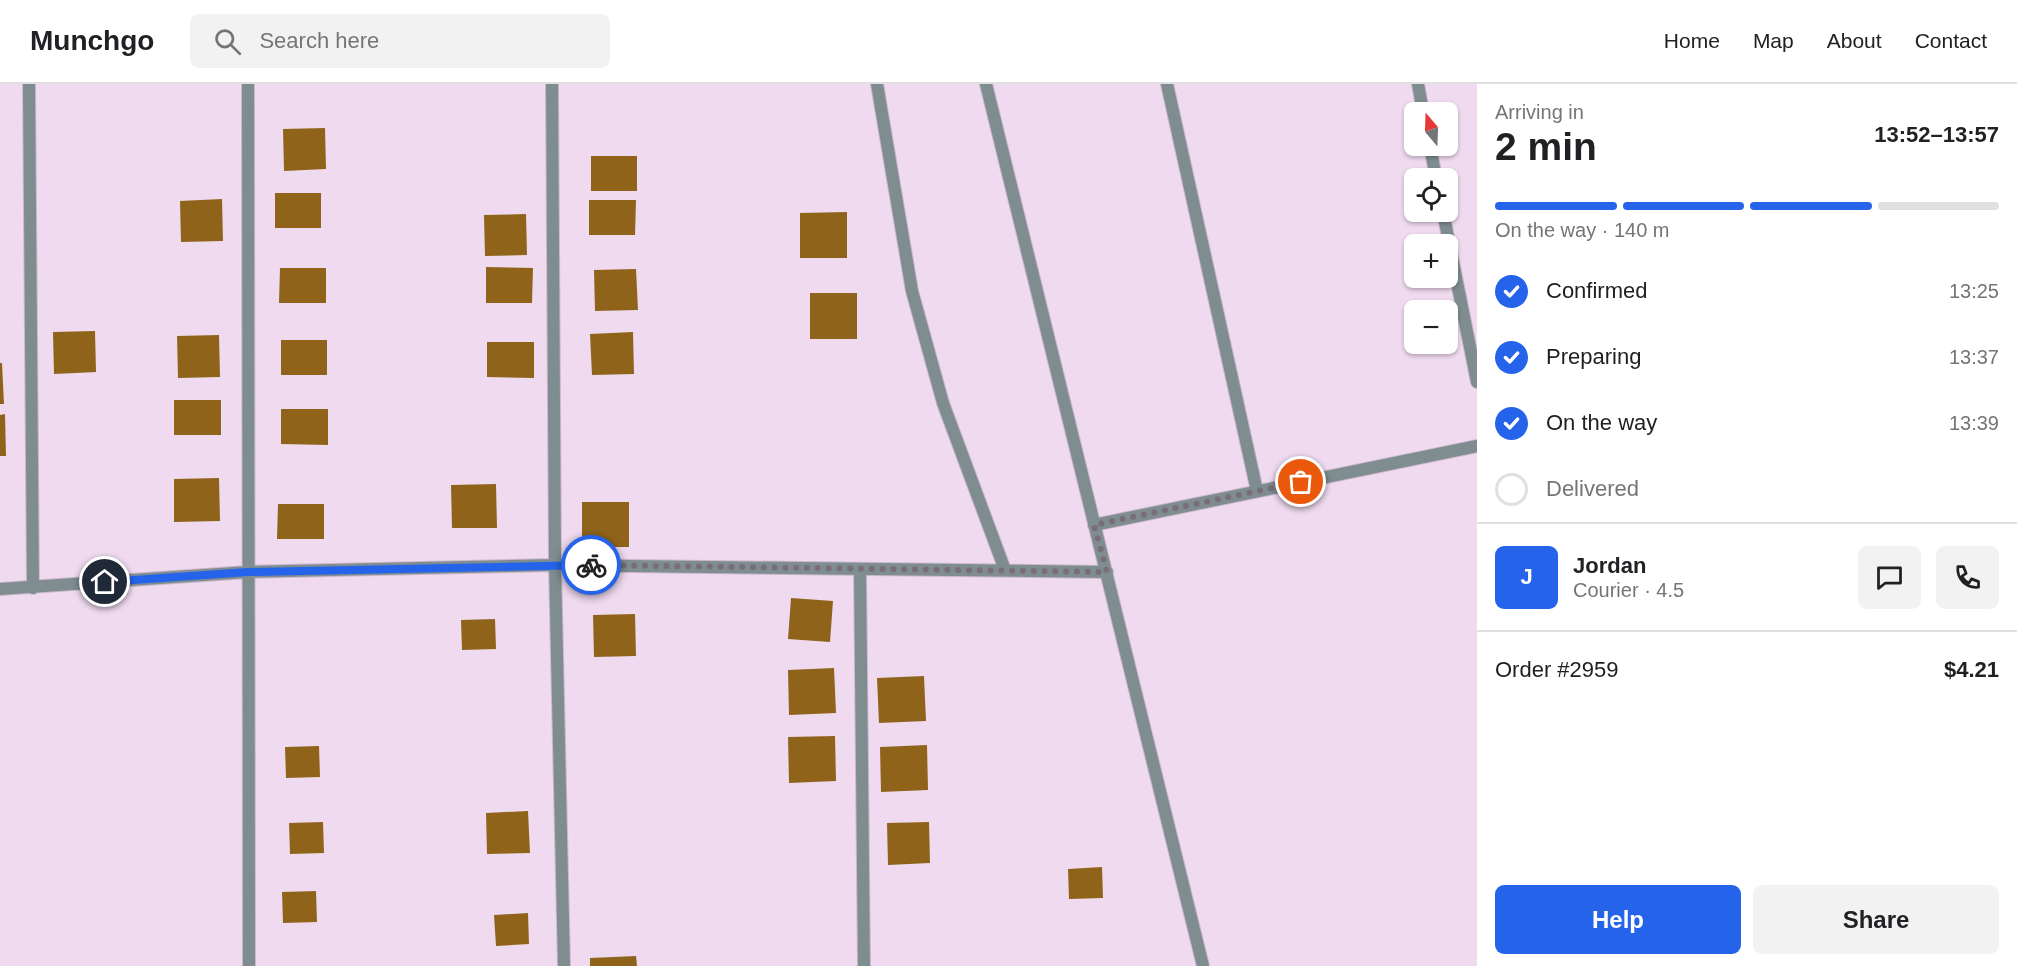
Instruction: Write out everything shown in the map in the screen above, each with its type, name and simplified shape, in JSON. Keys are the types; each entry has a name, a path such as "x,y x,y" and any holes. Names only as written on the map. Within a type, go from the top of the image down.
{"street":[{"path":"29,84 33,588"},
{"path":"248,84 249,966"},
{"path":"552,84 555,565 564,966"},
{"path":"877,84 912,291 943,403 1005,570"},
{"path":"986,84 1203,966"},
{"path":"1167,84 1257,491"},
{"path":"1418,84 1421,102"},
{"path":"1445,222 1477,382"},
{"path":"1094,525 1477,446"},
{"path":"0,589 248,572 555,565 1107,572"},
{"path":"860,569 864,966"}],"building":[{"path":"325,128 326,169 284,171 283,129"},
{"path":"591,156 637,156 637,191 591,191"},
{"path":"275,193 321,193 321,228 275,228"},
{"path":"222,199 223,241 181,242 180,201"},
{"path":"589,200 636,200 635,235 589,235"},
{"path":"847,212 847,258 800,258 800,213"},
{"path":"526,214 527,255 485,256 484,215"},
{"path":"486,267 533,268 532,303 486,303"},
{"path":"280,268 326,268 326,303 279,303"},
{"path":"636,269 638,310 595,311 594,270"},
{"path":"810,293 857,293 857,339 810,339"},
{"path":"95,331 96,372 54,374 53,332"},
{"path":"633,332 634,374 592,375 590,334"},
{"path":"219,335 220,377 178,378 177,336"},
{"path":"281,340 327,340 327,375 281,375"},
{"path":"487,342 534,342 534,378 487,377"},
{"path":"0,363 2,363 4,404 0,404"},
{"path":"174,400 221,400 221,435 174,435"},
{"path":"281,409 328,409 328,445 281,444"},
{"path":"5,414 6,456 0,456 0,415"},
{"path":"219,478 220,521 174,522 174,479"},
{"path":"496,484 497,528 452,528 451,485"},
{"path":"582,502 629,502 629,547 582,547"},
{"path":"278,504 324,504 324,539 277,539"},
{"path":"791,598 833,601 830,642 788,639"},
{"path":"635,614 636,656 594,657 593,615"},
{"path":"495,619 496,649 462,650 461,620"},
{"path":"834,668 836,713 789,715 788,670"},
{"path":"924,676 926,721 879,723 877,678"},
{"path":"835,736 836,781 789,783 788,737"},
{"path":"927,745 928,790 881,792 880,747"},
{"path":"319,746 320,777 286,778 285,747"},
{"path":"528,811 530,853 487,854 486,813"},
{"path":"323,822 324,853 290,854 289,823"},
{"path":"929,822 930,863 888,865 887,823"},
{"path":"1102,867 1103,898 1069,899 1068,869"},
{"path":"316,891 317,922 283,923 282,892"},
{"path":"528,913 529,944 496,946 494,915"},
{"path":"636,956 637,966 590,966 590,958"}],"way so far":[{"path":"591,565 1107,572 1094,525 1301,482"}],"route":[{"path":"105,582 248,572 591,565"}]}
